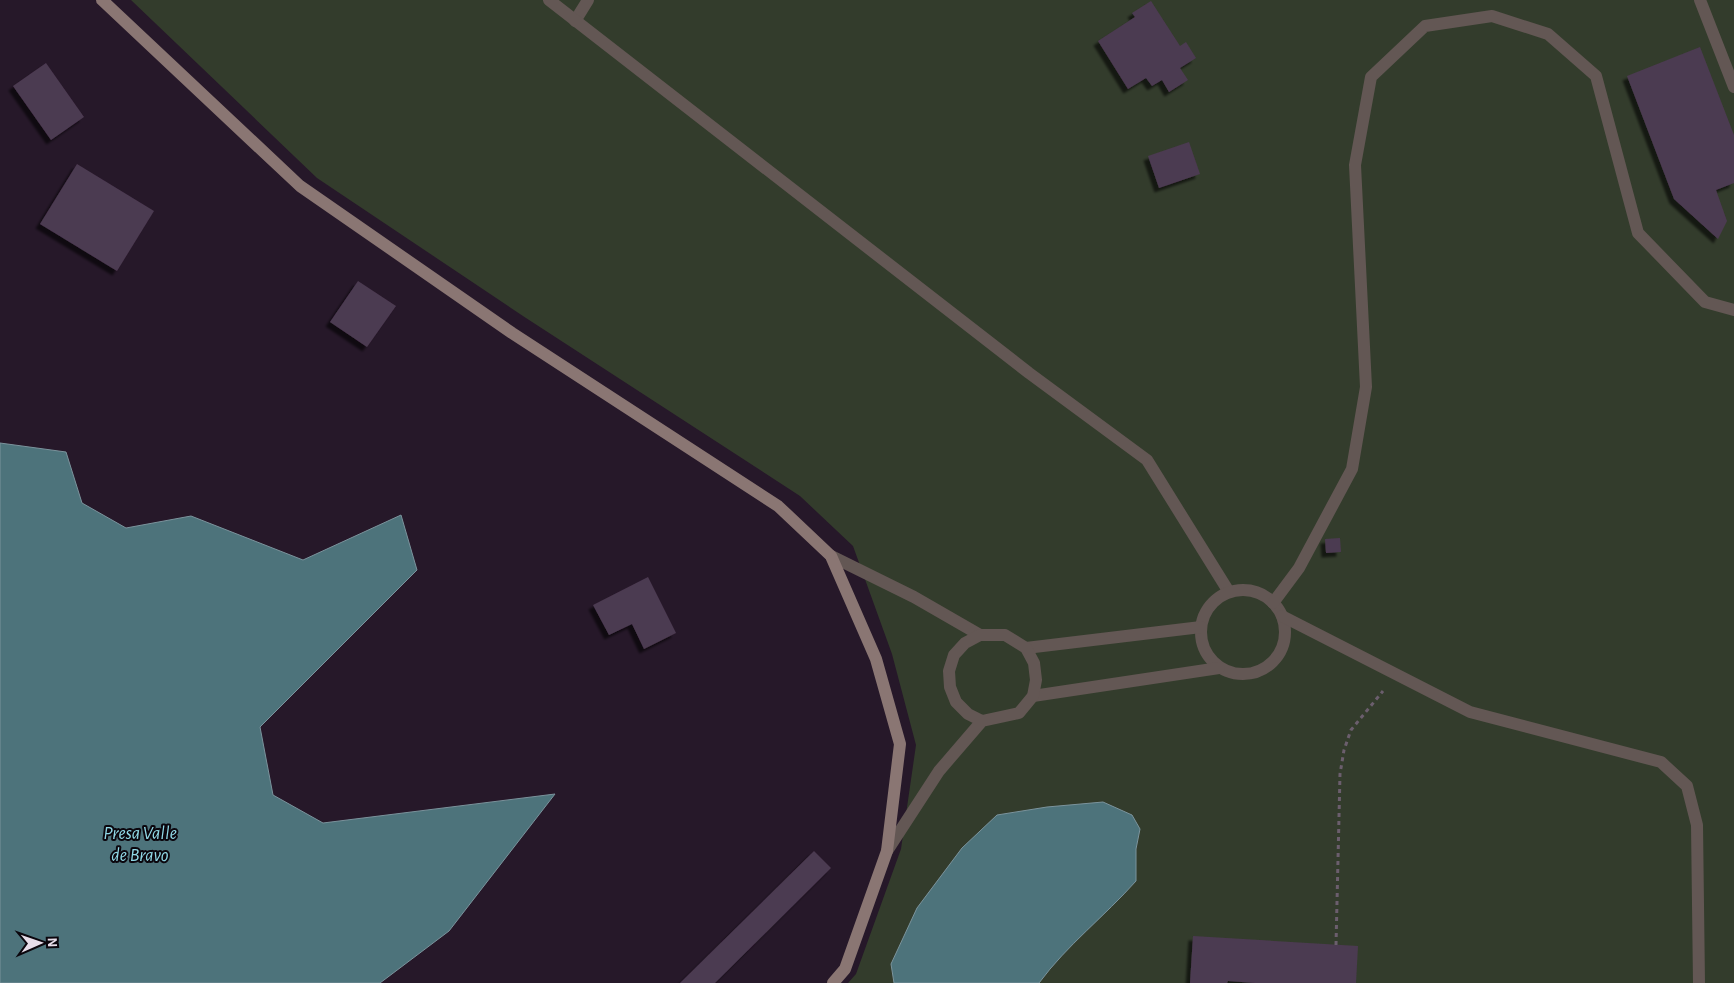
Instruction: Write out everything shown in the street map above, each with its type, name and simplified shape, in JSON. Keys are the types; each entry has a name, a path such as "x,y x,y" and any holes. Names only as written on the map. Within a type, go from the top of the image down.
{"main road":[{"path":"102,0 300,186 512,333 778,506 831,556 876,659 900,744 887,851 845,969 833,983"}],"street":[{"path":"549,0 1029,373 1147,460 1229,592"},
{"path":"575,21 588,0"},
{"path":"1700,0 1734,87"},
{"path":"1273,603 1299,568 1352,469 1366,388 1355,165 1371,77 1425,26 1492,16 1548,34 1596,76 1638,233 1705,302 1734,310"},
{"path":"831,556 914,597 980,635"},
{"path":"1244,590 1260,594 1273,603 1282,616 1285,634 1281,652 1270,666 1254,674 1236,674 1219,668 1208,657 1202,642 1201,627 1206,612 1215,600 1229,592 1244,590"},
{"path":"1282,616 1470,712 1661,762 1687,786 1697,825 1699,983"},
{"path":"1026,648 1201,627"},
{"path":"887,851 940,771 982,722 1019,713 1033,696 1036,680 1034,663 1026,648 1005,635 980,635 965,643 954,655 949,671 950,687 956,702 968,714 982,722"},
{"path":"1033,696 1219,668"}],"path":[{"path":"1336,945 1340,774 1344,750 1351,730 1396,674"}],"shaded area":[{"path":"131,0 1734,0 1734,983 848,983 856,974 901,849 916,745 892,654 853,546 800,496 526,318 317,178"}],"water":[{"name":"Presa Valle de Bravo","path":"0,443 66,452 82,503 126,528 191,516 303,560 401,515 417,570 260,727 273,795 323,823 555,794 449,931 380,983 0,983"},
{"path":"1103,802 1132,815 1140,829 1136,849 1136,881 1074,943 1039,983 894,983 891,964 917,908 962,848 997,815 1047,807"}],"building":[{"path":"1151,1 1180,46 1186,42 1196,58 1180,68 1188,80 1169,92 1162,80 1152,86 1146,78 1128,89 1098,41 1135,17 1132,13"},
{"path":"1700,47 1734,135 1734,183 1716,190 1727,221 1718,239 1674,199 1627,76"},
{"path":"46,63 84,117 51,140 13,86"},
{"path":"1189,142 1200,174 1159,188 1148,156"},
{"path":"77,164 154,211 117,271 40,224"},
{"path":"358,281 396,306 367,347 330,322"},
{"path":"1340,538 1341,552 1326,553 1325,539"},
{"path":"648,577 676,633 644,649 632,624 609,635 593,605"},
{"path":"814,851 831,868 715,983 680,983"},
{"path":"1193,936 1358,946 1356,983 1255,983 1228,981 1227,983 1190,983"}]}
